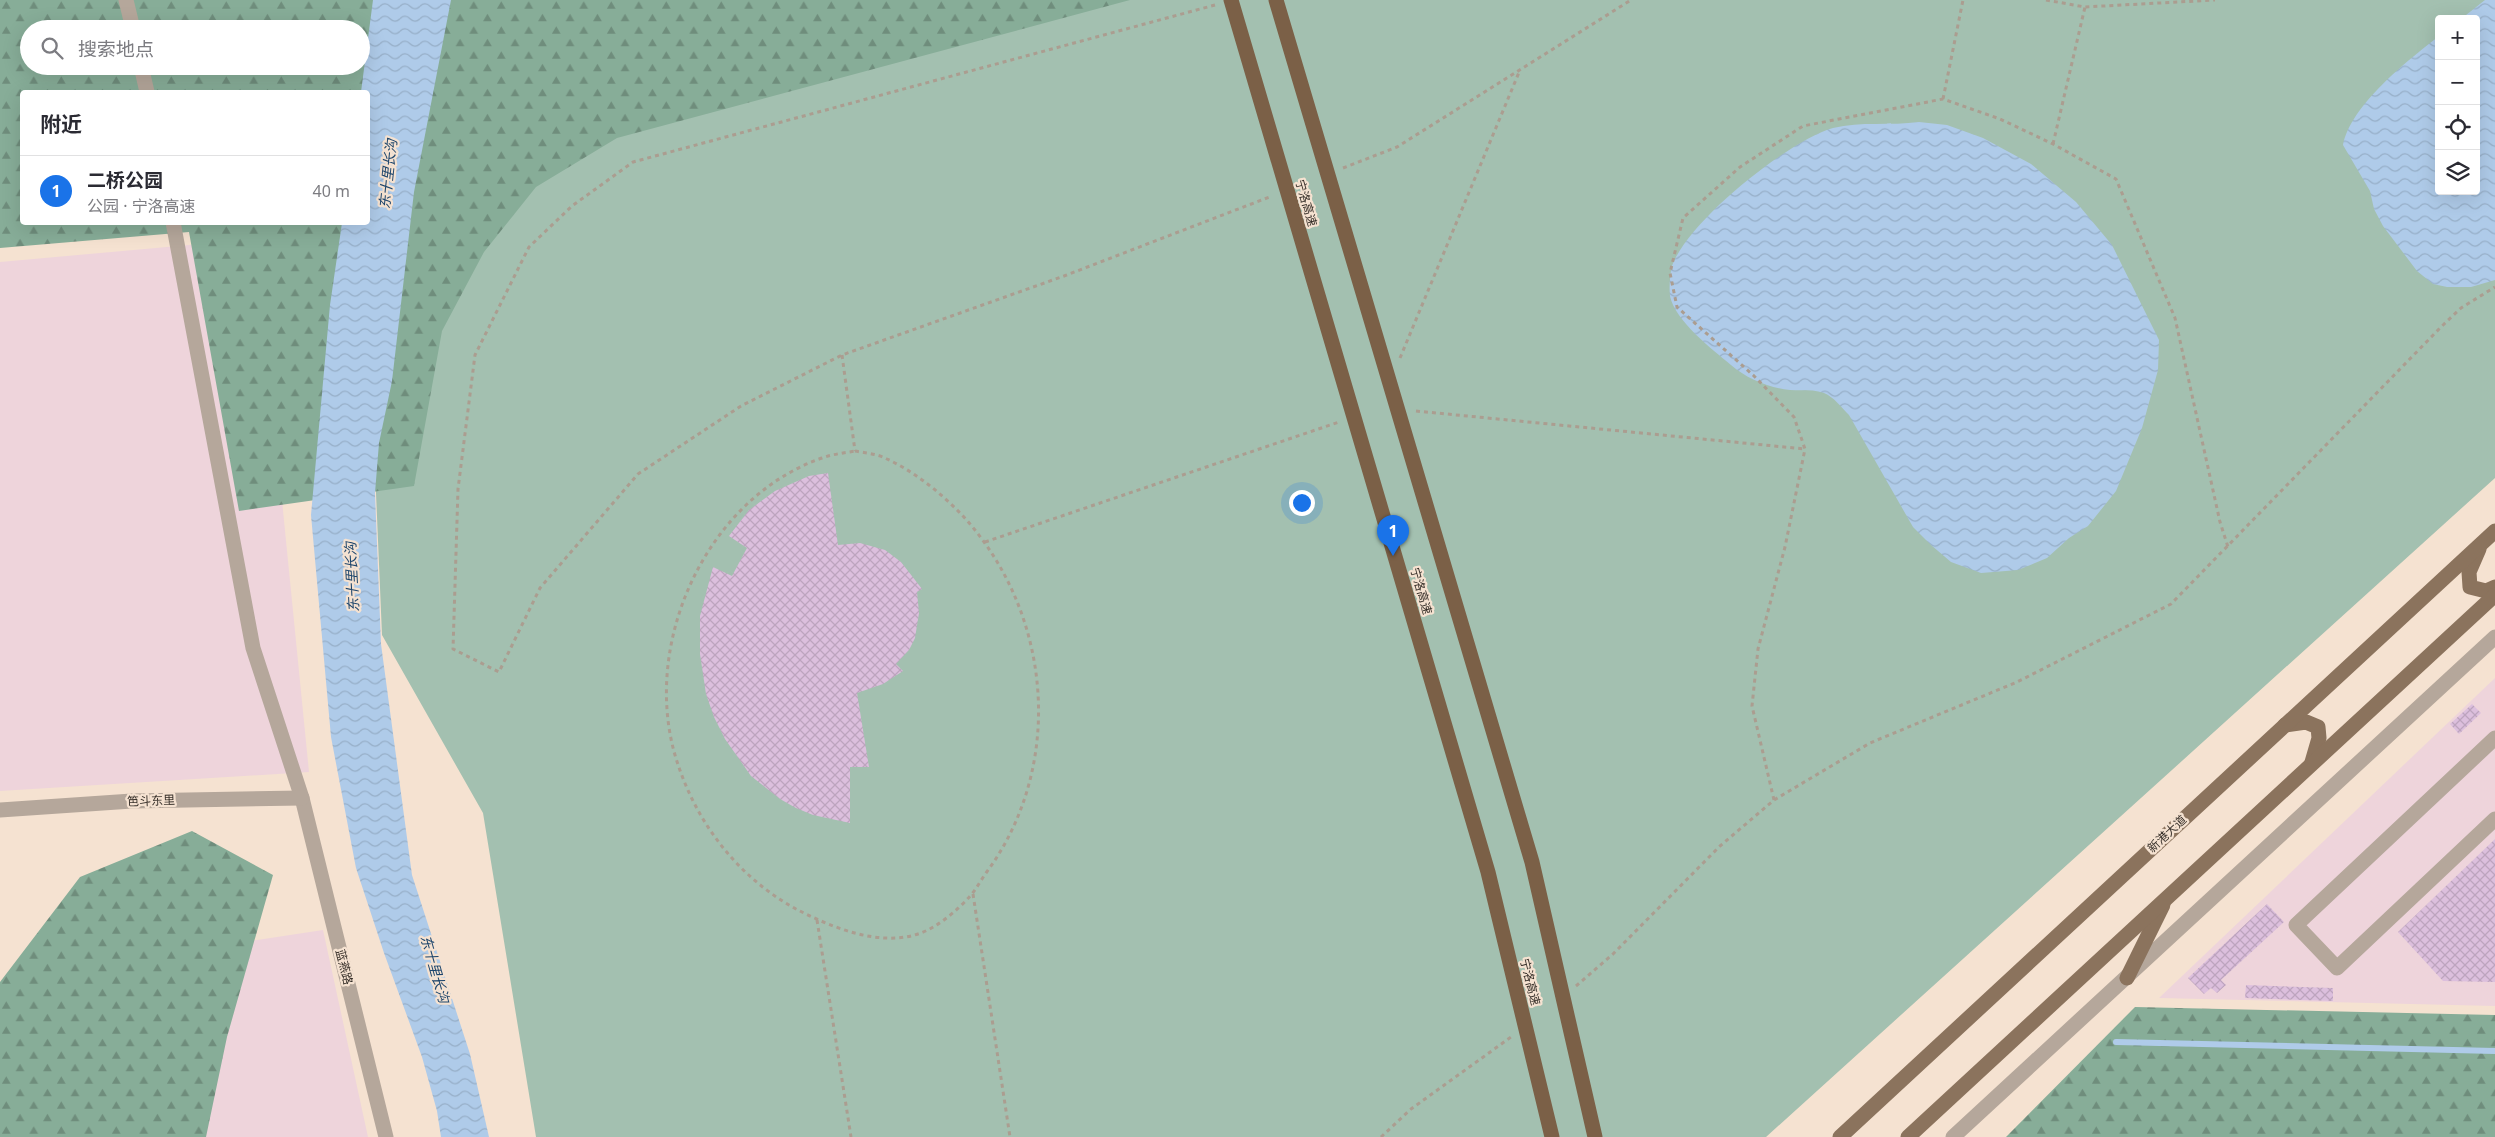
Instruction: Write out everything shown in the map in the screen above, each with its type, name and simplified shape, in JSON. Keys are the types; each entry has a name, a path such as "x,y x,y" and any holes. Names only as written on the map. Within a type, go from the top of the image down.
{"highway":[{"path":"1276,0 1532,862 1595,1137"},
{"name":"宁洛高速","path":"1224,2 1488,872 1552,1137"}],"main road":[{"name":"新港大道","path":"1840,1137 2495,531"},
{"path":"2482,543 2469,572 2470,587 2486,591 2495,587"},
{"path":"1908,1137 2495,595"},
{"path":"2285,725 2306,722 2318,727 2320,738 2311,763"},
{"path":"2127,978 2167,896"}],"street":[{"path":"126,0 131,20"},
{"path":"143,75 147,90"},
{"name":"蓝燕路","path":"174,225 253,648 302,798 386,1137"},
{"path":"1953,1137 2127,978 2299,816 2495,638"},
{"path":"2495,738 2296,925 2337,968 2495,819"},
{"name":"笆斗东里","path":"0,810 132,801 302,798"}],"path":[{"path":"1342,168 1397,147 1632,0"},
{"path":"1943,99 1963,0"},
{"path":"2046,0 2084,7 2215,0"},
{"path":"1224,2 633,162 572,206 529,247 475,356 458,489 453,649 499,672 540,588 638,474 741,406 842,355 1064,276 1277,194"},
{"path":"2053,144 2084,7"},
{"path":"1398,362 1520,70"},
{"path":"1774,800 1752,706 1758,649 1784,547 1805,449 1794,417 1753,375 1678,308 1670,273 1682,218 1740,167 1803,126 1943,99 2000,119 2053,144 2116,179 2175,318 2220,522 2228,547"},
{"path":"1568,992 1613,954 1720,846 1774,800 1870,743 2017,682 2171,604 2441,327 2461,308 2495,287"},
{"path":"842,355 855,450"},
{"path":"1407,410 1805,449"},
{"path":"985,542 1342,421"},
{"path":"855,450 885,457 909,471 953,506 985,542 1005,573 1027,625 1035,661 1040,708 1034,762 1022,806 1007,839 973,894 939,924 917,934 889,939 862,934 817,920 763,887 724,849 707,827 690,795 674,752 669,725 667,670 670,642 687,590 699,565 732,521 774,484 822,458 855,450"},
{"path":"973,894 1010,1137"},
{"path":"817,920 851,1137"},
{"path":"1381,1137 1411,1109 1515,1034"}],"shaded area":[{"path":"256,239 309,772 0,791 0,262"},
{"path":"2495,678 2495,1006 2159,998"},
{"path":"323,930 368,1137 190,1137 225,945"}],"green space":[{"path":"0,0 1130,0 617,138 536,187 484,252 442,331 414,486 239,511 189,232 0,248"},
{"path":"555,0 2495,0 2495,478 1766,1137 536,1137 483,813 382,635 371,375"},
{"path":"192,831 273,875 227,1037 206,1137 0,1137 0,982 80,877"},
{"path":"2135,1007 2495,1015 2495,1137 2006,1137"}],"water":[{"name":"东十里长沟","path":"373,0 451,0 414,192 392,381 379,443 375,493 381,644 412,875 470,1054 489,1137 441,1137 437,1111 422,1057 384,953 356,868 331,737 311,515 330,305 342,225 370,225 370,90 361,90 363,75 370,75 370,23"},
{"path":"2485,0 2495,0 2495,280 2471,287 2447,287 2433,284 2417,271 2383,226 2374,209 2370,191 2343,145 2348,130 2368,100 2397,71 2435,39 2435,195 2480,195 2480,15 2466,15"},
{"path":"1919,122 1947,125 1983,138 2031,164 2076,202 2112,245 2159,340 2158,370 2142,428 2116,491 2088,526 2069,538 2047,558 2018,570 1981,573 1951,562 1913,527 1849,415 1834,400 1820,392 1775,387 1744,375 1686,325 1673,305 1670,296 1672,266 1682,248 1698,227 1742,185 1791,149 1833,128 1854,125"}],"building":[{"path":"828,473 838,545 860,543 885,550 901,562 922,589 917,592 919,613 915,638 909,650 896,664 903,671 883,684 857,693 869,767 850,767 850,823 813,815 796,808 780,799 751,776 725,739 714,717 706,694 700,654 700,616 713,567 732,576 747,548 729,536 749,510 775,491 809,476"},
{"path":"2472,704 2481,713 2459,734 2450,724"},
{"path":"2495,839 2495,982 2443,981 2398,932"},
{"path":"2267,904 2284,922 2221,980 2226,985 2217,993 2211,988 2204,994 2188,978"},
{"path":"2246,985 2333,988 2333,1001 2245,998"}],"waterway":[{"path":"2116,1042 2495,1051"}],"place":[{"name":"二桥公园","path":"1393,556"}]}
